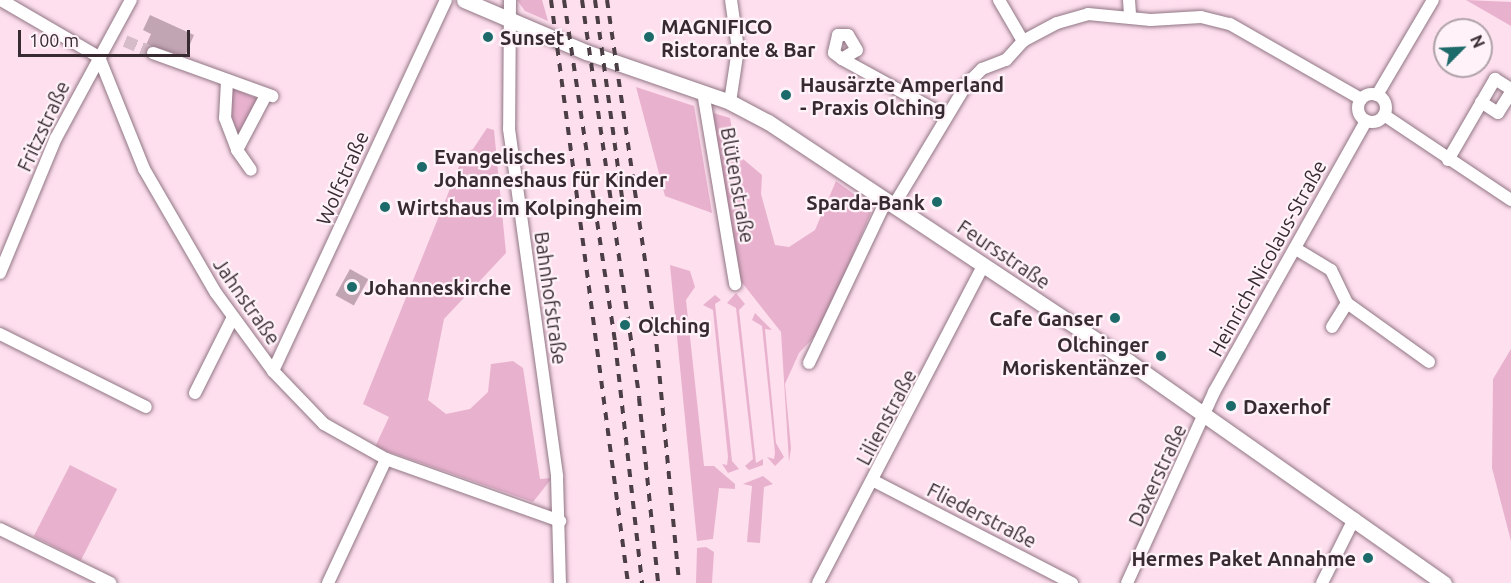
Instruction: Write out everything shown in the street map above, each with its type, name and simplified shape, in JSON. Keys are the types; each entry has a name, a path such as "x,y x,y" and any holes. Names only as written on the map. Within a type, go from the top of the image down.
{"street":[{"path":"1,0 99,57"},
{"name":"Fritzstraße","path":"0,273 56,138 99,57 120,38 131,0"},
{"name":"Wolfstraße","path":"273,371 446,0"},
{"name":"Feursstraße","path":"464,0 730,102 888,207 983,266 1206,415 1444,583"},
{"name":"Bahnhofstraße","path":"510,0 509,129 560,521 560,583"},
{"path":"730,0 738,49 730,102"},
{"path":"999,0 1023,41"},
{"path":"1129,0 1130,15"},
{"path":"809,363 888,207 946,116 982,69 1006,60 1023,41 1088,14 1130,15 1151,20 1201,17 1230,24 1361,99 1377,95 1433,0"},
{"path":"153,53 268,97 237,150"},
{"name":"Jahnstraße","path":"99,57 144,169 232,319 273,371 324,424 386,459 560,521"},
{"path":"842,59 946,116"},
{"path":"1448,160 1481,102 1495,79 1511,91 1498,113 1481,102"},
{"path":"227,81 225,118 237,150 251,170"},
{"name":"Blütenstraße","path":"703,92 735,285"},
{"path":"1377,95 1385,104 1384,115"},
{"path":"1361,99 1358,110 1366,121 1384,115"},
{"path":"1384,115 1511,201"},
{"name":"Heinrich-Nicolaus-Straße","path":"1206,415 1366,121"},
{"path":"1296,249 1330,270 1347,303 1429,362"},
{"name":"Lilienstraße","path":"818,583 874,482 983,266"},
{"path":"1332,327 1347,303"},
{"path":"195,393 232,319"},
{"path":"0,334 146,406"},
{"name":"Daxerstraße","path":"1127,583 1206,415"},
{"path":"328,583 386,459"},
{"name":"Fliederstraße","path":"874,482 1072,583"},
{"path":"1322,583 1354,519"},
{"path":"0,529 110,583"}],"shaded area":[{"path":"517,0 542,0 548,21 525,11"},
{"path":"1466,0 1511,2 1511,26"},
{"path":"230,87 260,100 239,136 228,108"},
{"path":"636,87 694,106 712,213 665,196"},
{"path":"713,113 730,118 736,153 762,175 761,194 775,245 789,247 815,230 836,181 873,208 820,331 799,353 785,384 791,448 789,462 781,332 740,280"},
{"path":"487,128 494,130 506,253 444,319 428,400 446,414 470,409 488,392 491,364 513,361 523,368 540,479 552,478 533,502 375,447 389,417 363,404 464,154 473,149"},
{"path":"670,265 690,271 695,287 686,300 704,466 714,466 735,484 735,489 719,488 713,539 697,541"},
{"path":"736,293 745,304 739,310 756,463 763,459 763,465 749,470 745,466 753,459 736,308 727,303"},
{"path":"715,295 721,300 715,304 732,461 739,469 728,473 722,464 727,465 728,457 713,310 703,305"},
{"path":"755,313 772,330 765,329 776,443 784,457 775,466 767,457 774,459 775,453 762,326 752,320"},
{"path":"1511,349 1511,541 1492,468 1493,379"},
{"path":"70,465 117,489 81,560 34,536"},
{"path":"763,476 773,484 764,487 760,543 747,542 752,486 743,484"},
{"path":"706,547 714,552 712,583 696,583 697,548"}],"building":[{"path":"150,15 194,35 185,56 146,45 151,34 143,30"},
{"name":"Johanneskirche","path":"350,269 368,279 354,305 335,295"}],"tunnel":[{"path":"125,41 153,53"}],"railway":[{"path":"551,0 628,583"},
{"path":"564,0 615,342 642,583"},
{"path":"582,0 639,398 658,583"},
{"path":"595,0 623,205"},
{"path":"607,0 655,328 679,583"}],"place":[{"name":"Sunset","path":"488,37"},
{"name":"MAGNIFICO Ristorante & Bar","path":"649,37"},
{"name":"Hausärzte Amperland - Praxis Olching","path":"786,95"},
{"name":"Evangelisches Johanneshaus für Kinder","path":"422,167"},
{"name":"Sparda-Bank","path":"937,202"},
{"name":"Wirtshaus im Kolpingheim","path":"385,207"},
{"name":"Johanneskirche","path":"352,287"},
{"name":"Cafe Ganser","path":"1115,318"},
{"name":"Olching","path":"625,325"},
{"name":"Olchinger Moriskentänzer","path":"1161,356"},
{"name":"Daxerhof","path":"1231,406"},
{"name":"Hermes Paket Annahme","path":"1368,558"}]}
